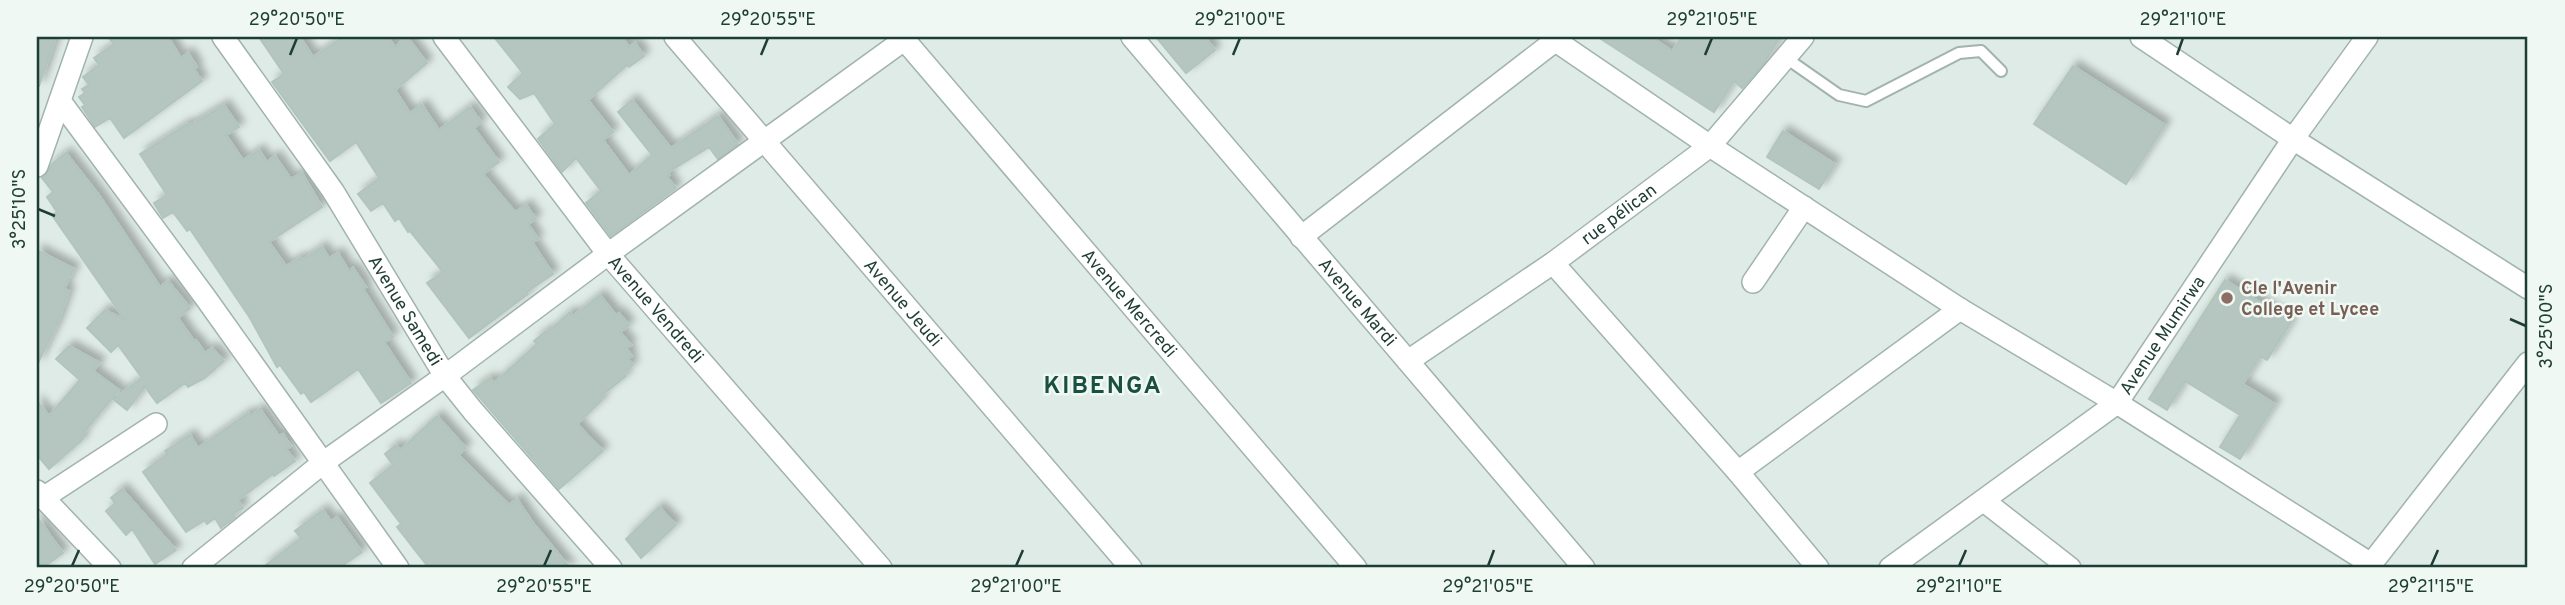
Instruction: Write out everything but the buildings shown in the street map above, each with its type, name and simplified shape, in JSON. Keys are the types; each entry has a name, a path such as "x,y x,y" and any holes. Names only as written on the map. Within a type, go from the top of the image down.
{"street":[{"path":"37,166 82,37"},
{"name":"Avenue Samedi","path":"223,37 333,191 445,376 601,565"},
{"name":"Avenue Vendredi","path":"444,37 608,254 881,568"},
{"name":"Avenue Jeudi","path":"675,37 1131,568"},
{"name":"Avenue Mardi","path":"1132,37 1584,568"},
{"name":"rue pélican","path":"1408,361 1553,263 1710,146 1802,37"},
{"path":"2141,37 2293,139 2528,288"},
{"name":"Avenue Mumirwa","path":"1890,568 2117,402 2293,139 2367,37"},
{"path":"193,568 324,462 905,38"},
{"name":"Avenue Mercredi","path":"905,38 1356,568"},
{"path":"1301,237 1556,38 1710,146 1960,309 2117,402 2370,566 2528,363"},
{"path":"60,101 324,462 398,568"},
{"path":"1753,282 1804,207"},
{"path":"1553,263 1738,472 1818,568"},
{"path":"1738,472 1960,309"},
{"path":"110,568 40,494 156,424"},
{"path":"1984,500 2070,568"}],"lane":[{"path":"1786,58 1839,95 1866,101 1959,53 1981,51 2001,71"}],"place":[{"name":"Cle l'Avenir College et Lycee","path":"2227,298"}],"district":[{"name":"KIBENGA","path":"1103,385"}]}
